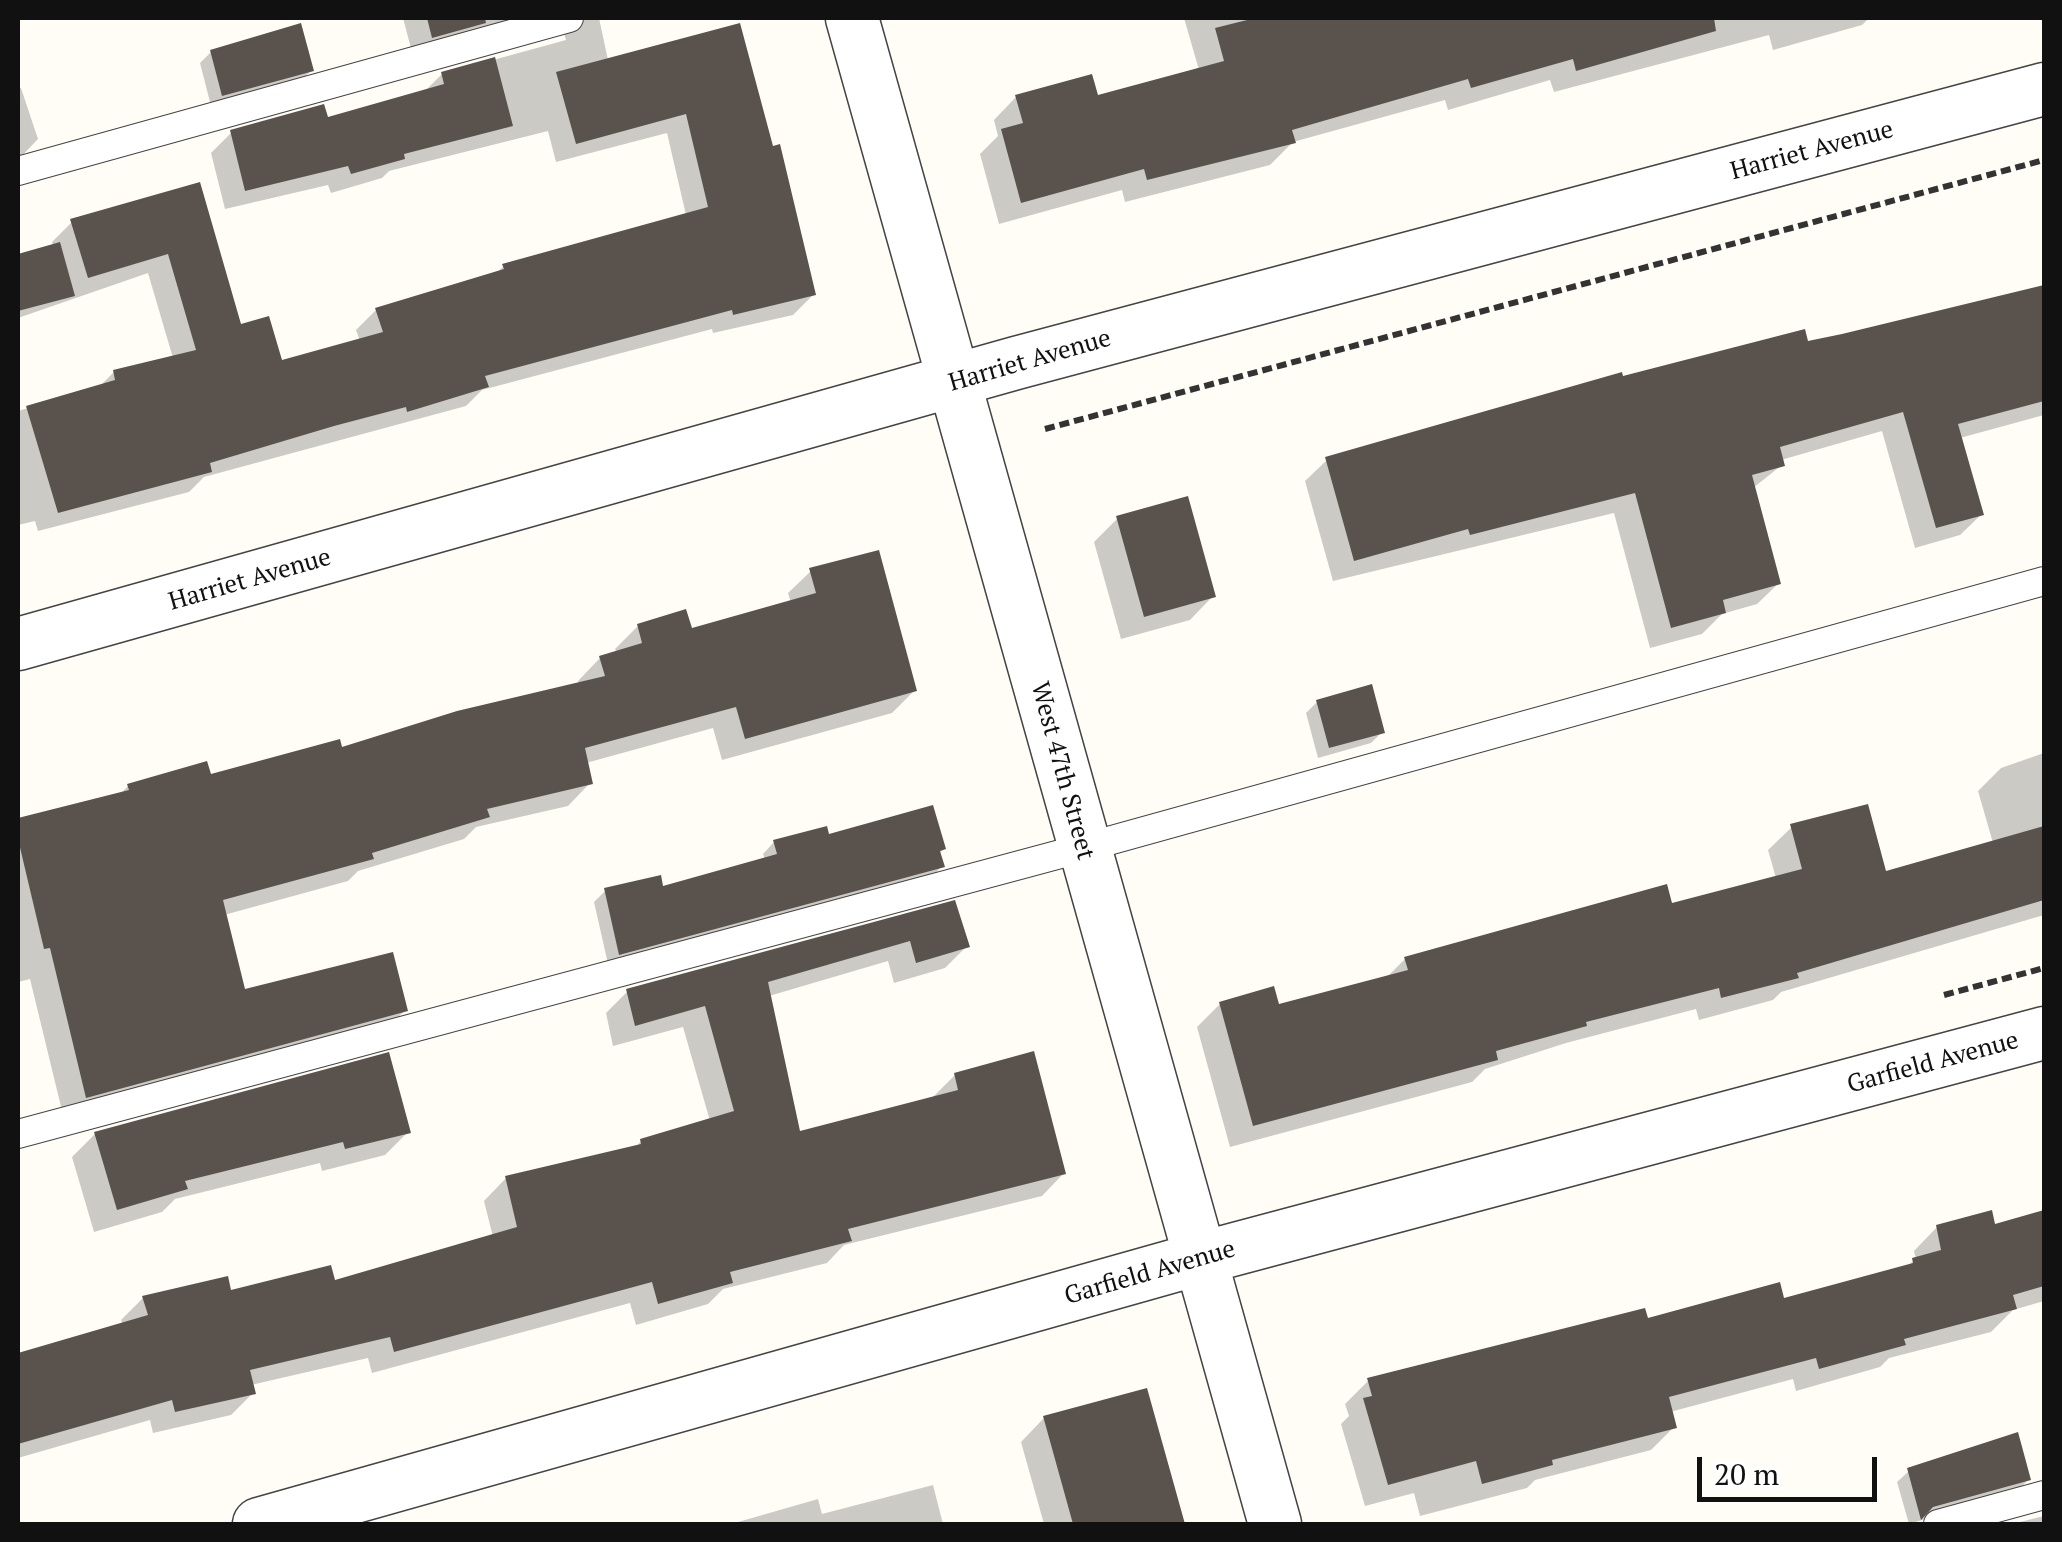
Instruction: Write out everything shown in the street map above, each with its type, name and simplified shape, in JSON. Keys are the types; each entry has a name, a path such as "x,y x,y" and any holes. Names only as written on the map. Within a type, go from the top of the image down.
{"street":[{"name":"West 47th Street","path":"852,18 1275,1524"},
{"name":"Harriet Avenue","path":"18,644 956,382 2044,88"},
{"name":"Garfield Avenue","path":"259,1524 1198,1259 2044,1033"}],"lane":[{"path":"18,171 569,18"},
{"path":"18,1134 1083,848 2044,581"},
{"path":"1938,1524 2044,1495"}],"path":[{"path":"1045,429 2044,160"}],"building":[{"path":"427,18 485,18 486,23 432,38"},
{"path":"1255,18 1714,18 1716,31 1576,71 1573,59 1471,88 1468,79 1292,130 1296,143 1147,180 1144,169 1021,203 1001,129 1023,123 1015,95 1092,74 1098,95 1224,61 1215,28"},
{"path":"301,23 314,71 222,96 210,50"},
{"path":"740,23 773,146 780,144 816,295 733,315 732,310 485,376 489,387 407,412 406,407 334,426 210,463 212,472 58,513 26,406 115,380 113,370 196,350 168,254 88,278 70,219 200,182 241,324 269,316 282,360 383,332 375,308 504,269 502,264 708,207 686,114 576,144 556,72"},
{"path":"495,57 513,126 404,154 405,159 351,174 348,166 245,191 230,130 324,104 328,117 444,84 441,72"},
{"path":"60,242 75,296 18,311 18,254"},
{"path":"2044,285 2044,401 1958,424 1984,515 1936,528 1903,412 1780,447 1785,466 1752,475 1781,584 1723,600 1726,613 1671,628 1635,493 1470,535 1468,529 1354,561 1325,457 1622,372 1623,376 1805,329 1808,341 1842,334"},
{"path":"1188,496 1216,597 1144,617 1116,516"},
{"path":"879,550 917,691 745,739 736,707 585,748 593,784 487,809 490,817 372,853 374,859 223,900 245,989 393,952 408,1011 86,1098 50,948 44,949 18,839 18,818 129,790 127,784 207,761 211,774 340,739 342,747 457,711 605,676 599,656 642,643 637,624 686,609 692,628 816,593 809,568"},
{"path":"1372,684 1385,733 1329,748 1316,700"},
{"path":"1868,804 1886,871 2044,826 2044,900 1797,973 1799,978 1721,998 1719,988 1586,1022 1587,1026 1496,1051 1498,1060 1253,1126 1219,1002 1274,986 1279,1004 1408,970 1404,957 1667,884 1672,903 1802,869 1790,824"},
{"path":"933,805 946,849 940,851 945,867 619,955 604,888 661,875 663,886 777,854 773,840 827,826 829,834"},
{"path":"955,900 970,947 916,963 910,941 768,982 800,1131 958,1090 954,1073 1034,1051 1066,1174 848,1229 852,1241 730,1272 733,1283 658,1304 652,1282 394,1352 390,1337 250,1370 256,1394 175,1412 172,1400 18,1444 18,1353 148,1315 142,1296 228,1276 231,1290 331,1265 335,1280 517,1227 505,1176 641,1144 640,1139 734,1111 705,1006 635,1026 626,989"},
{"path":"389,1052 411,1133 345,1149 343,1142 185,1181 188,1189 117,1210 94,1132"},
{"path":"1992,1210 1995,1224 2044,1210 2044,1286 2013,1295 2017,1309 1904,1339 1906,1345 1819,1369 1816,1358 1669,1397 1677,1428 1552,1460 1553,1465 1482,1484 1476,1461 1388,1485 1363,1398 1372,1396 1367,1378 1645,1308 1648,1318 1780,1282 1784,1298 1913,1263 1912,1258 1941,1250 1936,1225"},
{"path":"1147,1388 1185,1524 1073,1524 1043,1416"},
{"path":"2018,1432 2031,1480 1933,1507 1921,1520 1907,1468"}]}
